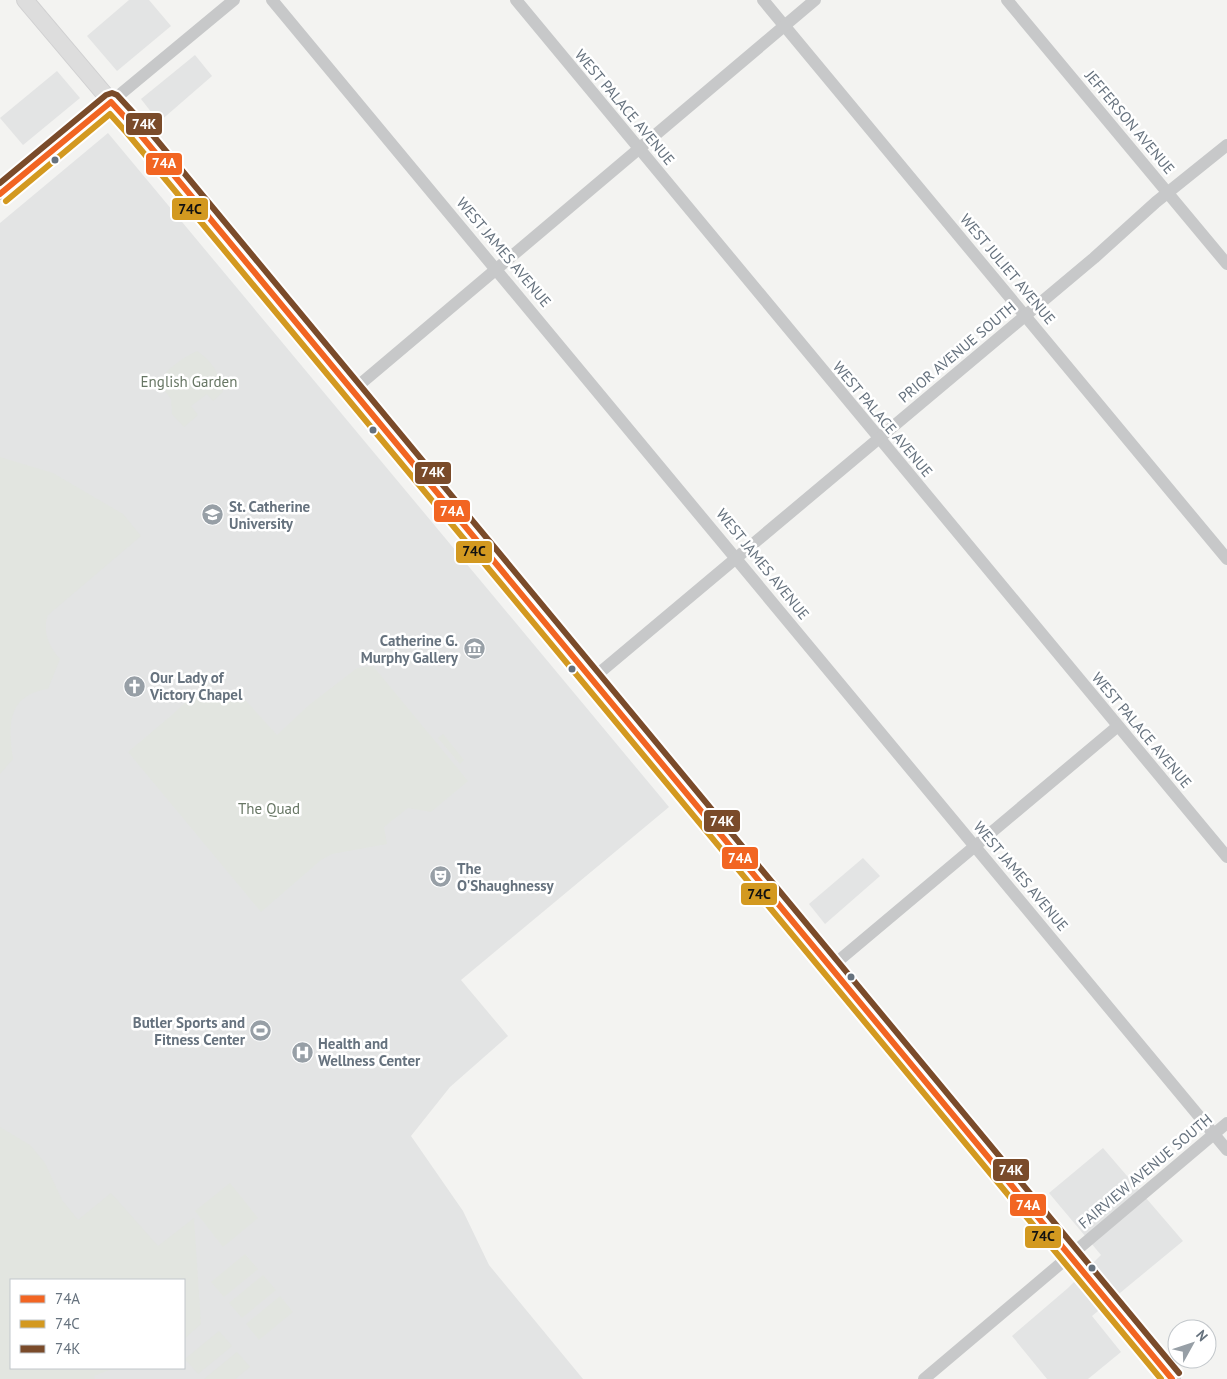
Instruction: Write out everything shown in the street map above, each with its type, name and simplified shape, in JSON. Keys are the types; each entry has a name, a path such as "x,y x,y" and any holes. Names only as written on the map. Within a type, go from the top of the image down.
{"main road":[{"path":"25,0 352,390 1172,1379"}],"street":[{"path":"0,194 234,0"},
{"name":"WEST JAMES AVENUE","path":"272,0 1227,1150"},
{"name":"WEST PALACE AVENUE","path":"516,0 878,439 1227,857"},
{"name":"WEST JULIET AVENUE","path":"763,0 1227,559"},
{"path":"352,390 815,0"},
{"name":"JEFFERSON AVENUE","path":"1007,0 1227,264"},
{"name":"PRIOR AVENUE SOUTH","path":"592,679 1227,145"},
{"path":"831,967 1118,726"},
{"name":"FAIRVIEW AVENUE SOUTH","path":"926,1378 1227,1123"}],"shaded area":[{"path":"129,0 149,0 171,26 117,71 87,36"},
{"path":"195,55 212,76 159,122 141,99"},
{"path":"57,71 80,98 23,145 0,118"},
{"name":"St. Catherine University","path":"108,133 669,807 461,980 508,1036 450,1087 411,1136 463,1211 489,1265 583,1379 0,1379 0,223"},
{"path":"863,858 880,876 825,924 809,904"},
{"path":"1103,1148 1183,1241 1092,1316 1121,1352 1088,1379 1047,1379 1012,1336 1068,1288 1101,1255 1049,1193"}],"green space":[{"name":"English Garden","path":"197,351 215,368 223,392 213,401 207,394 191,406 198,415 184,427 172,414 171,399 165,391 160,390 158,384 165,373 175,364"},
{"path":"0,457 53,473 123,514 141,536 48,615 46,633 60,659 48,689 35,692 25,698 13,714 11,747 13,759 0,774"},
{"name":"The Quad","path":"373,666 468,781 431,812 408,808 384,827 387,844 332,854 321,860 261,912 128,752 195,693 238,692 277,735 309,705 357,668"},
{"path":"443,734 464,760 460,764 438,738"},
{"path":"0,1127 30,1145 45,1163 62,1200 78,1220 111,1193 158,1246 194,1218 201,1324 185,1338 185,1279 10,1279 10,1369 112,1369 94,1376 95,1379 0,1379"},
{"path":"230,1183 258,1218 223,1247 195,1211"},
{"path":"245,1254 258,1269 224,1297 211,1282"},
{"path":"263,1275 276,1290 242,1318 229,1303"},
{"path":"280,1296 293,1312 259,1340 246,1324"},
{"path":"219,1331 232,1346 198,1374 185,1359"},
{"path":"237,1352 250,1367 235,1379 204,1379"}],"transit line":[{"name":"74K","path":"0,183 106,95 112,93 117,95 141,121 1179,1373"},
{"name":"74A","path":"0,194 111,102 134,127 1172,1379"},
{"name":"74C","path":"6,201 110,114 1161,1379"}],"place":[{"name":"St. Catherine University","path":"213,515"},
{"name":"Catherine G. Murphy Gallery","path":"474,649"},
{"name":"Our Lady of Victory Chapel","path":"134,686"},
{"name":"The O'Shaughnessy","path":"441,877"},
{"name":"Butler Sports and Fitness Center","path":"261,1031"},
{"name":"Health and Wellness Center","path":"302,1052"}]}
